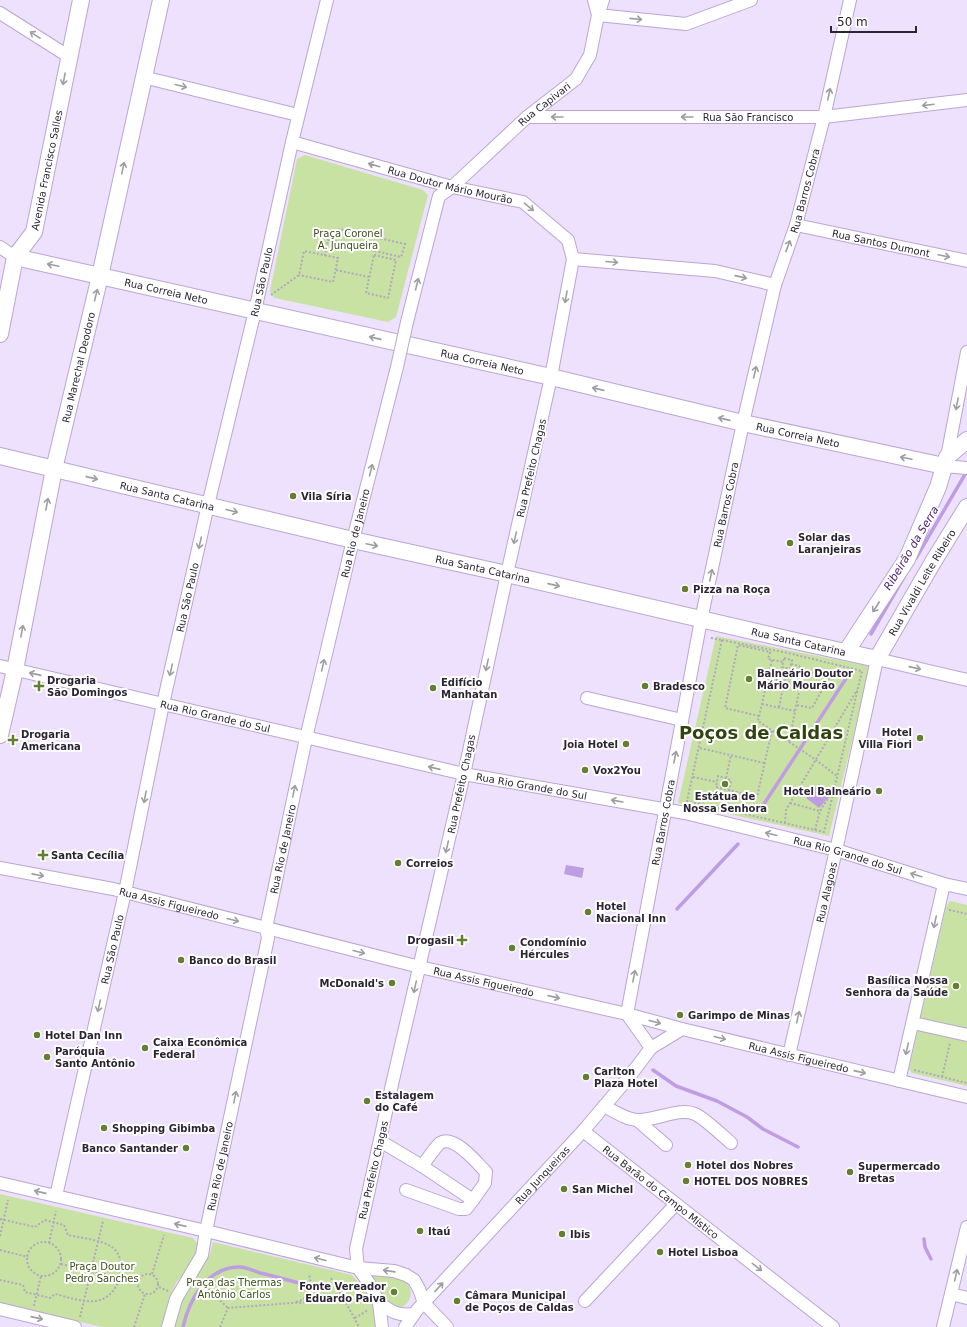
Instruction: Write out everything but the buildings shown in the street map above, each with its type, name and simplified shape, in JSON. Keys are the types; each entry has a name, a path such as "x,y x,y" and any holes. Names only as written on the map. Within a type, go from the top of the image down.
{"main road":[{"name":"Avenida Francisco Salles","path":"1,324 15,257 34,232 80,0"},
{"name":"Rua Marechal Deodoro","path":"0,735 7,668 100,276 161,0"},
{"name":"Rua Correia Neto","path":"15,257 743,423 945,462"},
{"path":"846,652 907,559 938,487 945,462 967,440"},
{"name":"Rua Santa Catarina","path":"0,456 353,540 877,659"},
{"name":"Rua Vivaldi Leite Ribeiro","path":"877,659 967,506"}],"street":[{"name":"Rua São Paulo","path":"56,1196 125,892 163,704 208,505 298,115 327,0"},
{"name":"Rua Capivari","path":"452,187 527,117 576,78 590,55 598,15 594,0"},
{"path":"603,0 598,15 686,24 751,0"},
{"name":"Rua Barros Cobra","path":"627,1014 701,620 743,423 775,285 796,225 824,117 850,0"},
{"path":"0,12 68,56"},
{"path":"143,77 298,115"},
{"name":"Rua São Francisco","path":"527,117 824,117 967,100"},
{"name":"Rua Doutor Mário Mourão","path":"292,142 452,187 523,202 568,240 573,259"},
{"name":"Rua Rio de Janeiro","path":"168,1327 176,1299 202,1255 268,938 266,928 306,738 353,540 440,196 452,187"},
{"name":"Rua Santos Dumont","path":"796,225 967,260"},
{"name":"Rua Correia Neto","path":"0,247 15,257"},
{"path":"573,259 715,271 775,285"},
{"name":"Rua Prefeito Chagas","path":"358,1268 356,1249 393,1080 464,774 551,378 573,259"},
{"path":"945,462 967,352"},
{"name":"Rua Correia Neto","path":"945,462 967,468"},
{"name":"Rua Santa Catarina","path":"877,659 967,680"},
{"name":"Rua Alagoas","path":"789,1055 836,850 877,659"},
{"name":"Rua Rio Grande do Sul","path":"7,668 464,774 685,813 836,850 944,884 967,889"},
{"path":"587,698 682,720"},
{"name":"Rua Assis Figueiredo","path":"0,868 125,892 420,967 627,1014 682,1029 967,1097"},
{"path":"899,1081 944,884"},
{"path":"627,1014 651,1048"},
{"path":"913,1023 967,1035"},
{"name":"Rua Junqueiras","path":"405,1327 414,1314 583,1131 629,1077 651,1048 682,1029"},
{"path":"604,1106 637,1120 666,1145"},
{"path":"637,1120 685,1112 696,1114 731,1142"},
{"name":"Rua Barão do Campo Místico","path":"583,1131 827,1325"},
{"path":"380,1141 465,1193 473,1200"},
{"path":"406,1190 459,1209 466,1209 485,1183 486,1172 461,1147 449,1141 440,1143 422,1166"},
{"path":"0,1183 358,1268 394,1271 406,1275 414,1280 424,1303 447,1327"},
{"path":"585,1301 676,1204"},
{"path":"943,1327 967,1227"},
{"path":"358,1268 369,1283 374,1306 382,1327"},
{"path":"951,1294 967,1298"},
{"path":"374,1306 390,1310 404,1316 414,1314"},
{"path":"0,1309 77,1323"}],"path":[{"path":"325,256 328,240 336,242 402,257 405,244 339,229 336,242"},
{"path":"271,295 299,275 304,252 338,258 333,282 299,275"},
{"path":"396,260 374,255 366,293 388,298 397,256"},
{"path":"336,270 369,277"},
{"path":"711,638 722,640 788,654 862,671 824,832 687,801 700,748 722,640"},
{"path":"759,716 725,708 738,645 770,652 768,659 783,662"},
{"path":"788,654 788,659"},
{"path":"784,658 788,659 792,660 790,669 782,667 784,658"},
{"path":"772,660 758,722 816,760 837,776"},
{"path":"791,664 799,666 803,671 830,676 812,708 796,705"},
{"path":"779,707 787,668"},
{"path":"789,742 803,671"},
{"path":"768,678 823,689"},
{"path":"785,823 786,810 859,687"},
{"path":"762,704 795,711"},
{"path":"729,791 731,780 718,776 716,787 729,791 747,794 756,797 772,730"},
{"path":"700,748 764,763"},
{"path":"726,778 731,755"},
{"path":"693,777 717,782"},
{"path":"815,830 820,811 834,789"},
{"path":"743,813 747,794"},
{"path":"790,803 820,811"},
{"path":"948,918 950,910 967,914"},
{"path":"942,1077 953,1032"},
{"path":"912,1070 967,1083"},
{"path":"0,1236 8,1200"},
{"path":"48,1242 56,1211"},
{"path":"0,1219 34,1227 45,1220 64,1225 68,1235 106,1244 114,1248 118,1255 121,1269 120,1277 115,1289 106,1298 99,1300 84,1301 55,1294 50,1298 25,1292 22,1285 0,1280"},
{"path":"77,1323 84,1301 103,1222"},
{"path":"152,1274 164,1235"},
{"path":"48,1242 60,1252 61,1264 54,1273 41,1276 30,1268 28,1257 32,1247 37,1244 48,1242"},
{"path":"0,1250 28,1257"},
{"path":"61,1264 138,1282"},
{"path":"152,1274 158,1280 157,1290 151,1294 145,1294 139,1289 138,1282 141,1276 152,1274"},
{"path":"291,1303 300,1301 308,1295 311,1290 309,1275"},
{"path":"34,1307 41,1276"},
{"path":"196,1278 228,1308 291,1303 345,1302"},
{"path":"331,1278 360,1327"},
{"path":"158,1287 168,1291"},
{"path":"134,1327 145,1294"},
{"path":"355,1318 374,1306"},
{"path":"220,1327 228,1308"}],"green space":[{"name":"Praça Coronel A. Junqueira","path":"305,155 423,190 428,195 396,317 388,322 275,298 271,295 270,291 297,159"},
{"path":"716,636 868,666 868,675 829,836 678,803"},
{"path":"950,901 967,905 967,1086 912,1073 909,1069 946,907"},
{"name":"Praça Doutor Pedro Sanches","path":"0,1194 193,1238 199,1246 196,1259 176,1283 169,1298 163,1327 102,1327 0,1303"},
{"name":"Praça das Thermas Antônio Carlos","path":"213,1242 352,1275 369,1299 375,1313 377,1327 174,1327 180,1303 203,1264 209,1257"},
{"path":"372,1275 394,1277 402,1280 409,1287 411,1293 410,1299 402,1307 396,1308 389,1305 381,1295"}],"shaded area":[{"path":"819,784 831,795 819,808 806,798"},
{"path":"566,865 584,868 582,878 564,874"}],"waterway":[{"name":"Ribeirão da Serra","path":"916,558 967,471"},
{"name":"Ribeirão da Serra","path":"871,634 904,577"},
{"name":"Ribeirão da Serra","path":"760,810 849,674"},
{"name":"Ribeirão da Serra","path":"677,909 738,844"},
{"path":"653,1070 676,1086 717,1101 747,1117 763,1129 798,1147"},
{"path":"924,1239 925,1247 931,1259"},
{"name":"Ribeirão da Serra","path":"183,1327 190,1306 201,1287 209,1279 228,1268 244,1268 302,1284"}],"place":[{"name":"Vila Síria","path":"293,496"},
{"name":"Solar das Laranjeiras","path":"790,543"},
{"name":"Pizza na Roça","path":"685,589"},
{"name":"Balneário Doutor Mário Mourão","path":"749,679"},
{"name":"Drogaria São Domingos","path":"39,686"},
{"name":"Bradesco","path":"645,686"},
{"name":"Edifício Manhatan","path":"433,688"},
{"name":"Hotel Villa Fiori","path":"920,738"},
{"name":"Drogaria Americana","path":"13,740"},
{"name":"Joia Hotel","path":"626,744"},
{"name":"Vox2You","path":"585,770"},
{"name":"Estátua de Nossa Senhora","path":"725,784"},
{"name":"Hotel Balneário","path":"879,791"},
{"name":"Santa Cecília","path":"43,855"},
{"name":"Correios","path":"398,863"},
{"name":"Hotel Nacional Inn","path":"588,912"},
{"name":"Drogasil","path":"462,940"},
{"name":"Condomínio Hércules","path":"512,948"},
{"name":"Banco do Brasil","path":"181,960"},
{"name":"McDonald's","path":"392,983"},
{"name":"Basílica Nossa Senhora da Saúde","path":"956,986"},
{"name":"Garimpo de Minas","path":"680,1015"},
{"name":"Hotel Dan Inn","path":"37,1035"},
{"name":"Caixa Econômica Federal","path":"145,1048"},
{"name":"Paróquia Santo Antônio","path":"47,1057"},
{"name":"Carlton Plaza Hotel","path":"586,1077"},
{"name":"Estalagem do Café","path":"367,1101"},
{"name":"Shopping Gibimba","path":"104,1128"},
{"name":"Banco Santander","path":"186,1148"},
{"name":"Hotel dos Nobres","path":"688,1165"},
{"name":"Supermercado Bretas","path":"850,1172"},
{"name":"HOTEL DOS NOBRES","path":"686,1181"},
{"name":"San Michel","path":"564,1189"},
{"name":"Itaú","path":"420,1231"},
{"name":"Ibis","path":"562,1234"},
{"name":"Hotel Lisboa","path":"660,1252"},
{"name":"Fonte Vereador Eduardo Paiva","path":"394,1292"},
{"name":"Câmara Municipal de Poços de Caldas","path":"457,1301"}],"district":[{"name":"Poços de Caldas","path":"761,733"}]}
